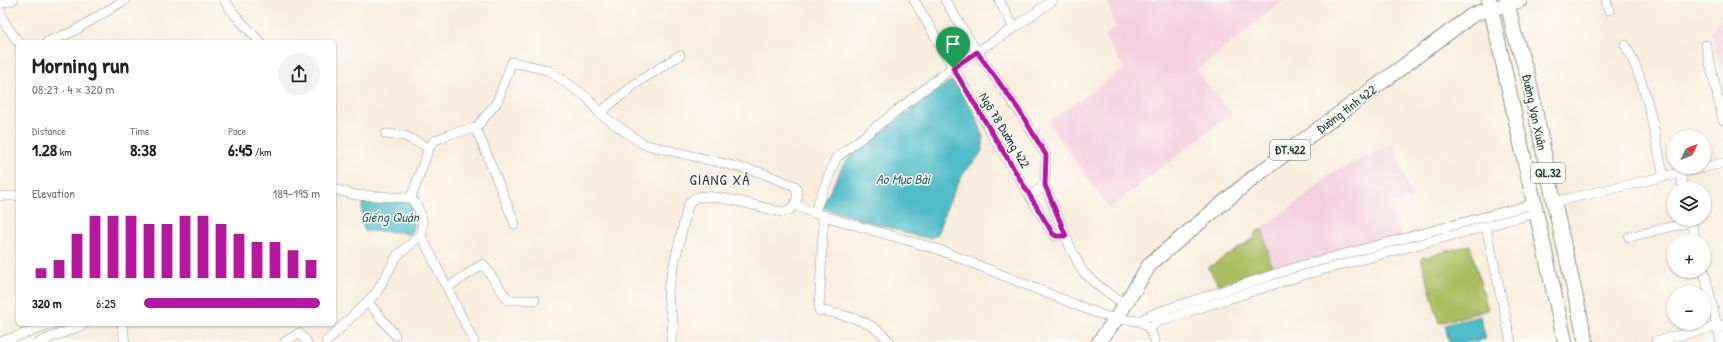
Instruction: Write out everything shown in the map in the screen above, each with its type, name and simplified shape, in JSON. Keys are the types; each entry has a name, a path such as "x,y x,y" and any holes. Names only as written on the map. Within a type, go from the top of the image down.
{"main road":[{"name":"Đường tỉnh 422","path":"1116,319 1150,264 1248,182 1471,16 1490,5 1512,2"},
{"name":"Đường Vạn Xuân","path":"1512,2 1514,33 1528,76 1554,202 1586,342"},
{"name":"Đường Vạn Xuân","path":"1490,5 1565,342"},
{"name":"ĐT.422","path":"1098,342 1116,319"}],"street":[{"path":"0,4 13,0"},
{"path":"52,40 72,32 125,0"},
{"path":"224,0 235,15 258,40"},
{"name":"Ngõ 78 Đường 422","path":"914,0 1053,234 1056,236 1066,236"},
{"path":"945,0 977,52 1019,110 1046,155 1045,185 1066,236 1084,272 1101,288 1126,304"},
{"path":"999,0 1014,28"},
{"path":"814,213 836,158 953,68 1014,28 1053,0"},
{"path":"1606,0 1609,10"},
{"path":"0,11 4,30 16,40"},
{"path":"1625,45 1642,80 1664,177"},
{"path":"1706,45 1723,120"},
{"path":"599,113 638,82 680,55"},
{"path":"412,198 429,148 434,141 450,134 476,128 497,102 512,62 548,70 588,98 599,113 643,144 759,172 795,186 798,192 795,205 790,211 782,212 719,198 698,197 692,200 688,205 668,290 669,305 674,322 671,342"},
{"path":"476,128 516,224"},
{"path":"386,134 405,136 429,148"},
{"path":"1711,166 1723,163"},
{"path":"1554,202 1680,174 1682,182"},
{"path":"1030,196 1045,185"},
{"path":"336,190 355,195 412,198"},
{"path":"0,196 16,196"},
{"path":"326,342 376,293 397,256 421,235 424,225 421,212 412,198"},
{"path":"795,205 814,213 940,250 1099,314 1116,319 1140,322 1149,328 1155,342"},
{"path":"1149,328 1159,321 1303,275 1486,226 1535,209"},
{"path":"1140,322 1155,313 1300,266 1535,209"},
{"path":"824,215 819,310 866,322 882,332 890,342"},
{"path":"1486,226 1511,342"},
{"path":"1629,236 1670,226"},
{"path":"421,235 474,342"},
{"path":"447,288 483,264 508,300 535,300"},
{"path":"1706,278 1720,325 1721,342"},
{"path":"368,302 395,335"},
{"path":"1655,339 1720,325"},
{"path":"0,342 47,326"},
{"path":"40,342 80,326"},
{"path":"122,326 125,342"},
{"path":"285,342 299,333 308,342"}],"shaded area":[{"path":"1108,0 1283,0 1197,70 1231,114 1109,208 1048,122 1125,69 1104,36 1115,28"},
{"path":"1723,18 1723,74 1711,31"},
{"path":"1393,144 1412,199 1391,205 1402,239 1273,271 1262,228 1305,197 1331,173"}],"green space":[{"path":"1262,228 1273,271 1218,284 1208,268 1256,237 1254,234"},
{"path":"1470,245 1488,310 1439,323 1421,258"}],"water":[{"name":"Ao Mục Bài","path":"950,81 955,82 974,112 981,130 983,146 980,154 958,183 951,197 937,235 930,238 917,236 826,209 822,206 844,164 854,153"},
{"name":"Giếng Quán","path":"363,202 409,202 413,210 414,218 411,234 408,235 402,232 365,231 362,221 362,213"},
{"path":"1480,316 1486,339 1476,342 1449,342 1445,325"}],"district":[{"name":"GIANG XÁ","path":"720,180"}],"route":[{"path":"977,52 1019,110 1046,155 1045,185 1066,236 1056,236 1053,234 953,68 977,52"}]}
